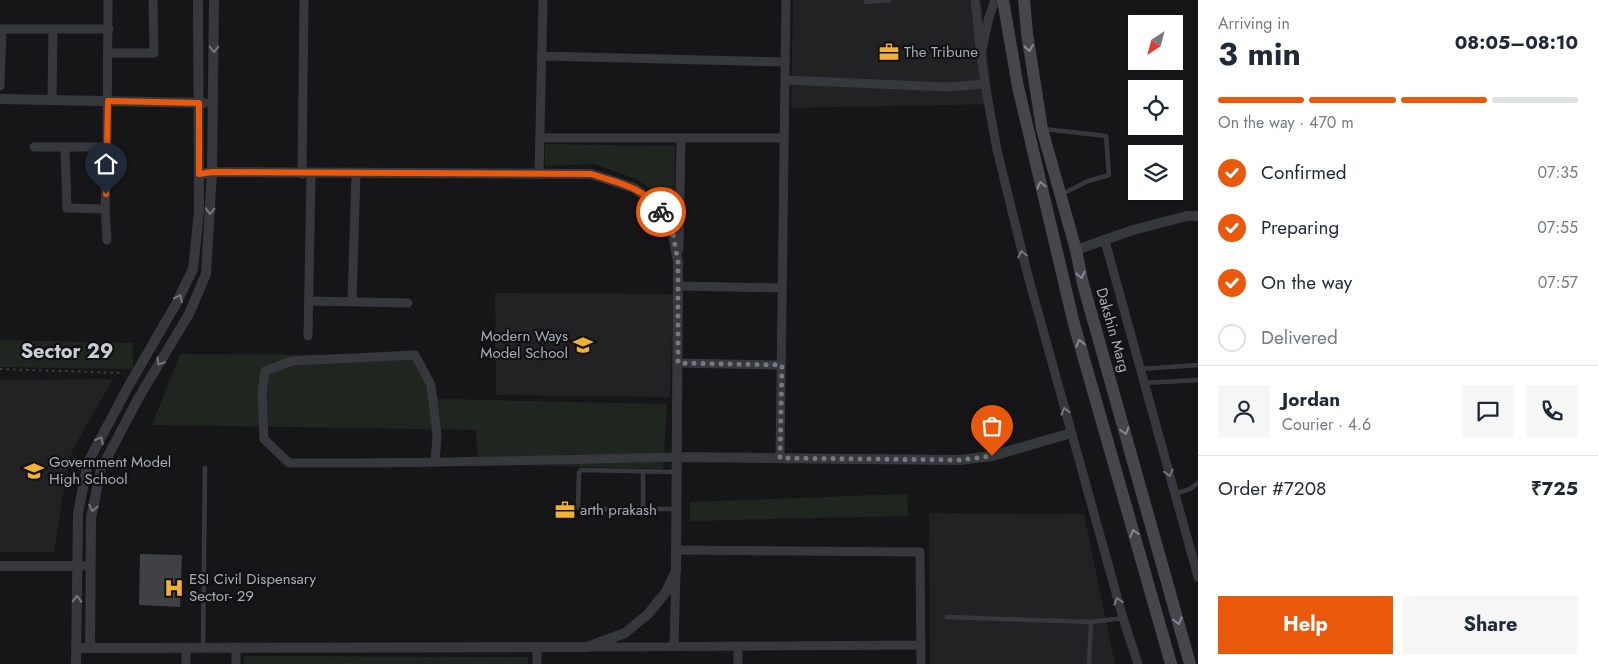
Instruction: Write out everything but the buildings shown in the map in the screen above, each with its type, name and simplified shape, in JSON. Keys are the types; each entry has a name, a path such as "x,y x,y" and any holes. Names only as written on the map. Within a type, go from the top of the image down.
{"main road":[{"path":"1003,0 1018,88 1074,324 1171,664"},
{"name":"Dakshin Marg","path":"1024,0 1026,33 1042,129 1076,250 1083,284 1190,664"}],"street":[{"path":"107,240 105,209 108,147 108,0"},
{"path":"108,53 154,53 153,0"},
{"path":"76,664 78,513 88,462 176,304 193,269 199,212 198,0"},
{"path":"90,648 91,518 101,469 139,396 189,314 206,274 212,172 214,0"},
{"path":"304,0 308,336"},
{"path":"539,174 543,0"},
{"path":"780,458 786,0"},
{"path":"975,0 980,54 997,150 1028,276 1071,433 1123,618 1138,664"},
{"path":"980,54 995,0"},
{"path":"0,86 1,29 109,29"},
{"path":"52,100 53,29"},
{"path":"542,56 785,62"},
{"path":"785,80 947,88 985,84"},
{"path":"0,99 214,103"},
{"path":"540,138 784,138"},
{"path":"674,646 681,138"},
{"path":"34,146 108,147"},
{"path":"65,146 67,208 105,209"},
{"path":"199,174 212,172 591,174 634,188 656,204 672,228 678,262"},
{"path":"352,302 356,174"},
{"path":"1076,250 1133,230 1187,216 1198,216"},
{"path":"1105,240 1198,577"},
{"path":"678,286 782,288"},
{"path":"309,301 408,303"},
{"path":"435,462 437,436 431,385 415,355 292,361 264,371 262,392 264,439 289,463 435,462 677,457 960,460 992,456 1071,433"},
{"path":"678,363 782,365"},
{"path":"676,550 920,552 921,664"},
{"path":"0,566 90,566"},
{"path":"588,647 625,633 648,614 666,592 676,571"},
{"path":"76,648 921,645"},
{"path":"738,646 738,664"},
{"path":"236,647 236,664"},
{"path":"537,647 537,664"},
{"path":"186,648 186,664"}],"lane":[{"path":"866,2 889,0"},
{"path":"1042,129 1106,136 1109,175 1088,181 1060,195"},
{"path":"1141,369 1198,366"},
{"path":"1144,383 1198,380"},
{"path":"203,647 205,468"},
{"path":"677,472 581,470 579,472 578,507 580,509 677,509"},
{"path":"643,471 643,509"},
{"path":"1175,494 1190,489 1198,482"},
{"path":"947,617 1091,622 1123,618"},
{"path":"1090,664 1091,622"}],"path":[{"path":"0,369 136,374"}],"shaded area":[{"name":"The Tribune","path":"793,0 981,0 993,104 791,108"},
{"path":"545,144 675,146 674,212 661,196 636,179 595,164 545,166"},
{"name":"Modern Ways Model School","path":"495,293 673,294 670,397 496,395"},
{"path":"0,340 133,343 133,369 0,367"},
{"path":"180,354 415,355 439,399 667,404 663,469 478,464 476,430 152,425"},
{"name":"Government Model High School","path":"113,379 73,449 63,494 54,552 0,552 0,380"},
{"path":"907,494 908,516 690,521 690,502"},
{"path":"929,513 1084,514 1115,664 930,664"},
{"path":"244,656 528,657 528,664 244,664"}],"way so far":[{"path":"661,212 672,228 678,262 678,363 782,365 780,458 960,460 992,456"}],"place":[{"name":"The Tribune","path":"889,52"},
{"name":"Modern Ways Model School","path":"583,345"},
{"name":"Government Model High School","path":"34,471"},
{"name":"arth prakash","path":"565,510"},
{"name":"ESI Civil Dispensary Sector- 29","path":"174,588"}],"district":[{"name":"Sector 29","path":"67,351"}],"route":[{"path":"106,194 108,101 199,103 199,174 212,172 302,174 591,174 634,188 656,204 661,212"}]}
